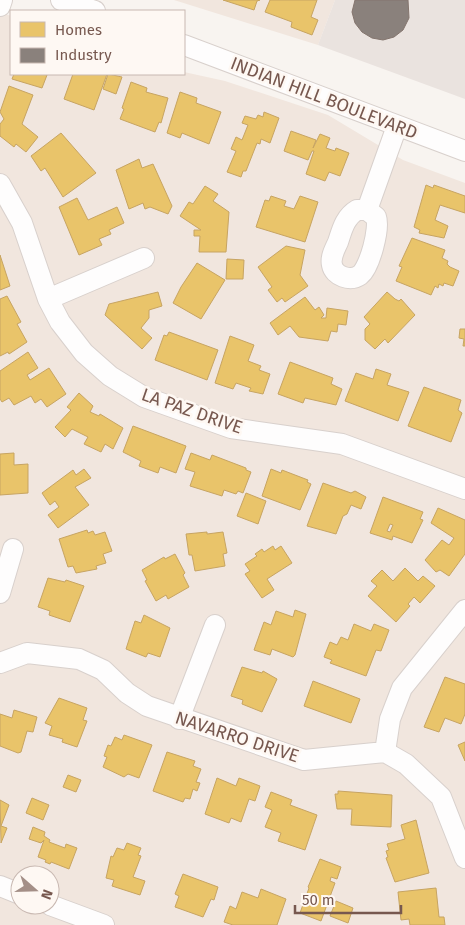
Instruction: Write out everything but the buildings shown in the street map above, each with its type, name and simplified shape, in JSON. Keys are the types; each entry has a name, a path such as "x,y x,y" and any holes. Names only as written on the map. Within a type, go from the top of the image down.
{"street":[{"path":"0,6 2,0"},
{"path":"61,0 92,10"},
{"name":"INDIAN HILL BOULEVARD","path":"185,45 465,151"},
{"path":"368,210 398,126"},
{"name":"LA PAZ DRIVE","path":"0,184 22,222 48,299 60,322 84,353 110,376 144,397 231,428 342,444 465,489"},
{"path":"48,299 144,258"},
{"path":"0,594 13,549"},
{"path":"465,610 402,688 390,719 386,752 406,764 441,797 465,858"},
{"path":"179,719 215,625"},
{"name":"NAVARRO DRIVE","path":"2,659 27,653 79,659 103,670 127,693 147,706 179,719 304,760 386,752"},
{"path":"60,909 104,925"}],"shaded area":[{"path":"174,0 335,0 318,45"},
{"path":"335,0 465,0 465,99 318,45"},
{"path":"0,12 10,16 10,75 185,75 185,72 225,81 328,115 403,160 465,183 465,925 0,925"}]}
